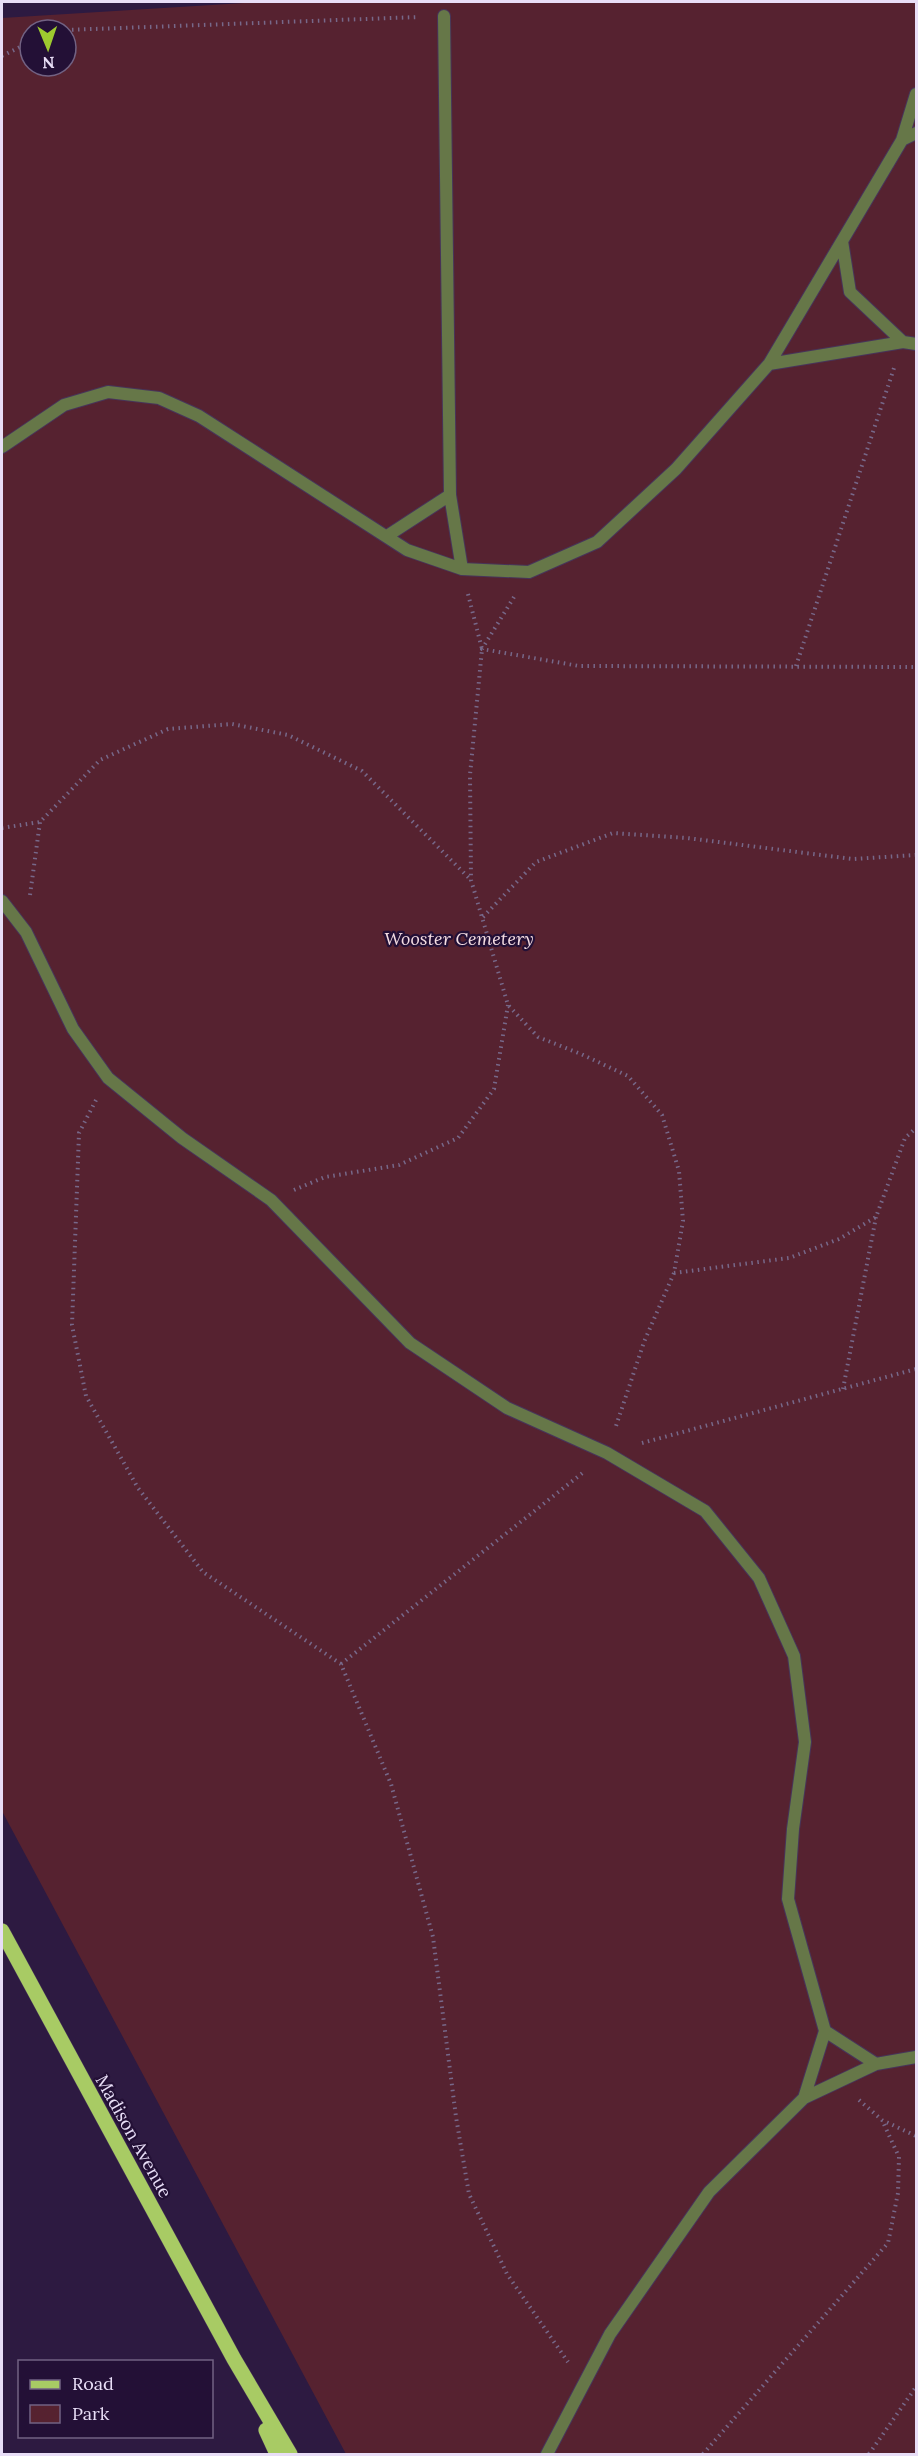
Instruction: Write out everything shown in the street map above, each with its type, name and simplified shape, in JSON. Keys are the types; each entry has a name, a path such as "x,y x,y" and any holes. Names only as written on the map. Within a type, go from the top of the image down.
{"main road":[{"name":"Madison Avenue","path":"2,1931 234,2359 290,2454"},
{"name":"Madison Avenue","path":"234,2359 277,2454"}],"lane":[{"path":"444,16 450,495 462,568"},
{"path":"2,447 64,405 108,392 159,398 199,416 407,550 462,568 529,572 597,542 676,469 769,364 902,140 916,94"},
{"path":"902,140 916,133"},
{"path":"842,240 850,292 903,342"},
{"path":"769,364 903,342 916,344"},
{"path":"387,536 450,495"},
{"path":"2,901 26,932 74,1029 108,1078 182,1138 271,1200 410,1343 507,1408 607,1453 705,1511 759,1578 794,1656 805,1742 793,1829 788,1899 825,2031 804,2098"},
{"path":"825,2031 876,2064"},
{"path":"548,2454 610,2334 709,2192 804,2098 876,2064 916,2057"}],"path":[{"path":"78,30 444,16"},
{"path":"2,56 18,48"},
{"path":"796,666 903,342"},
{"path":"271,1200 325,1177 399,1165 458,1138 494,1089 508,1005 471,880 470,775 482,649 462,568"},
{"path":"482,649 529,572"},
{"path":"482,649 579,666 916,667"},
{"path":"26,932 40,822 100,760 168,729 232,724 288,735 362,771 471,880"},
{"path":"2,828 40,822"},
{"path":"482,918 536,862 613,833 687,838 853,859 916,855"},
{"path":"508,1005 538,1037 628,1076 662,1115 679,1171 683,1221 674,1273 644,1342 607,1453"},
{"path":"108,1078 79,1133 72,1325 86,1396 138,1488 202,1572 341,1664 391,1784 433,1937 456,2117 469,2194 507,2274 584,2385"},
{"path":"843,1389 876,1217 905,1138 916,1128"},
{"path":"674,1273 789,1258 839,1239 876,1217"},
{"path":"838,2082 882,2120 916,2136"},
{"path":"703,2454 888,2243 898,2193 899,2157 882,2120"},
{"path":"869,2454 916,2387"}],"green space":[{"name":"Wooster Cemetery","path":"261,2 916,2 916,2454 346,2454 2,1811 2,18"}]}
